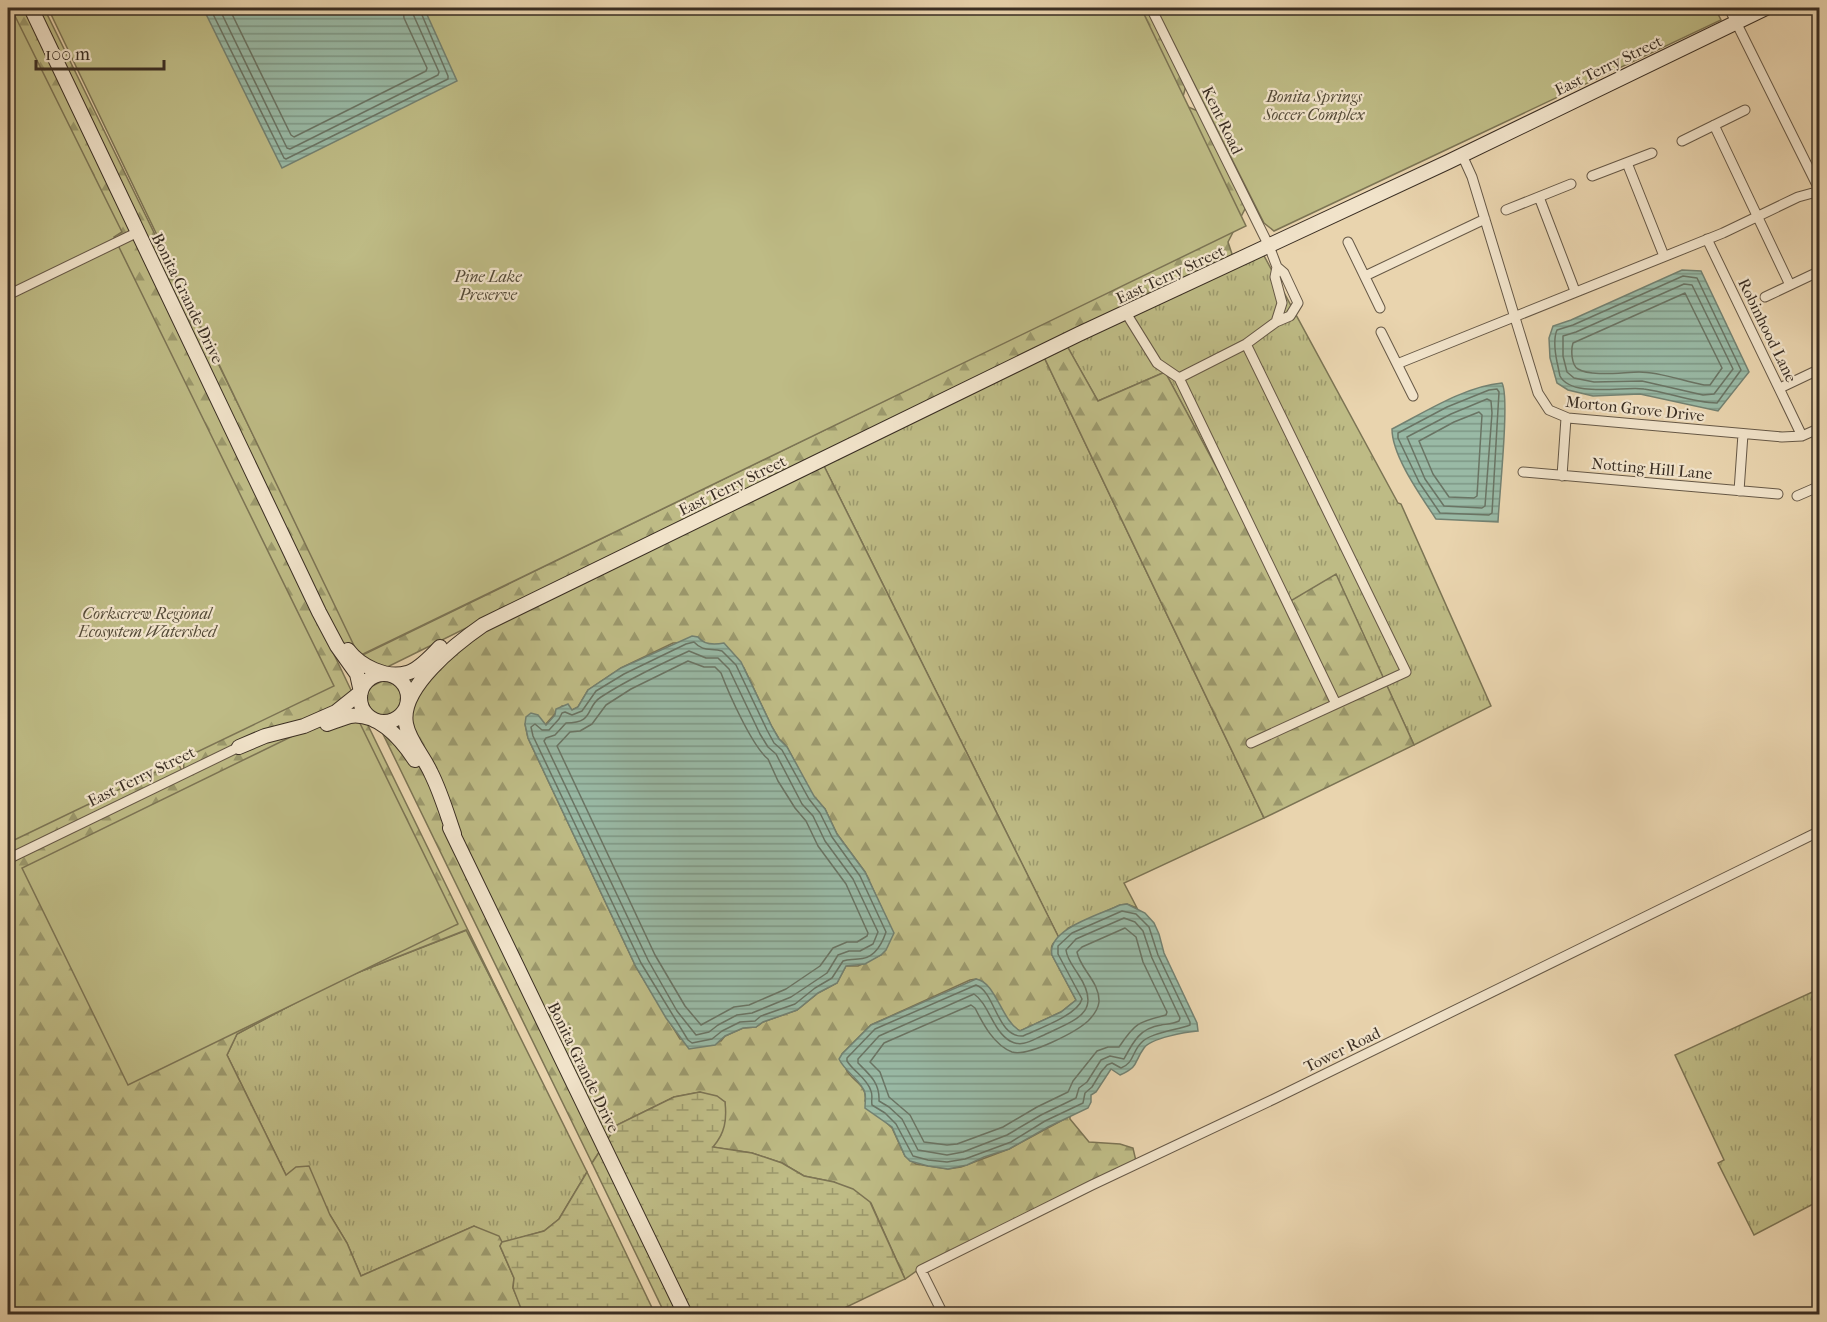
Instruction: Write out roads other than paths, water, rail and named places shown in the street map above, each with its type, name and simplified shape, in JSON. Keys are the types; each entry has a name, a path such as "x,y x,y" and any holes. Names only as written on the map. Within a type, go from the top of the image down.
{"street":[{"name":"Bonita Grande Drive","path":"31,8 317,607 337,646 357,674 361,692"},
{"name":"Kent Road","path":"1151,8 1269,246 1277,267"},
{"path":"1397,364 1707,239 1798,197 1820,191 1730,8"},
{"name":"East Terry Street","path":"407,704 424,676 466,637 483,625 1126,313 1462,155 1766,8"},
{"path":"1682,141 1745,110"},
{"path":"1714,125 1790,285"},
{"path":"1592,176 1652,153"},
{"name":"Morton Grove Drive","path":"1462,155 1472,177 1538,393 1549,410 1566,418 1782,437 1802,436 1820,428"},
{"path":"1627,162 1664,256"},
{"path":"1506,210 1571,184"},
{"path":"1539,197 1575,291"},
{"path":"1365,276 1485,219"},
{"path":"8,295 138,232"},
{"name":"Robinhood Lane","path":"1707,239 1802,436"},
{"path":"1348,242 1380,308"},
{"path":"1179,378 1246,344 1276,322 1292,314 1298,303 1284,273 1277,267 1275,277 1282,303 1276,322"},
{"path":"1765,297 1820,271"},
{"path":"1279,309 1292,314"},
{"path":"1126,313 1158,363 1179,378 1336,704"},
{"path":"1381,332 1413,396"},
{"path":"1246,344 1407,672 1251,742"},
{"path":"1780,388 1820,369"},
{"path":"1562,476 1566,418"},
{"path":"1739,491 1743,434"},
{"name":"Notting Hill Lane","path":"1523,472 1778,494"},
{"path":"1797,496 1820,486"},
{"name":"East Terry Street","path":"388,674 406,674 476,621 510,604 589,573"},
{"name":"Bonita Grande Drive","path":"317,607 329,618 339,639 352,655 374,670 388,674"},
{"path":"388,674 397,678 404,685 408,695 407,704 402,713 394,719 380,721 371,718 362,707 361,692 369,679 388,674"},
{"name":"East Terry Street","path":"8,859 239,747 265,736 292,730 336,712 361,692"},
{"name":"Bonita Grande Drive","path":"407,704 406,723 438,786 454,834"},
{"name":"East Terry Street","path":"292,730 304,730 351,716 371,718"},
{"name":"Bonita Grande Drive","path":"371,718 390,730 408,749 421,770 685,1314"},
{"name":"Tower Road","path":"944,1314 921,1270 1820,831"}],"water":[{"path":"203,8 424,8 457,81 282,168"},
{"path":"1682,270 1701,271 1749,372 1718,411 1640,394 1593,396 1568,390 1557,383 1550,358 1549,338 1553,326"},
{"path":"1502,383 1505,427 1498,522 1436,519 1415,488 1402,463 1393,440 1392,429 1460,394"},
{"path":"692,636 709,644 724,643 741,662 772,727 787,747 814,796 825,809 837,834 865,872 894,933 881,955 865,964 846,966 837,983 818,993 797,1010 763,1022 756,1027 743,1028 725,1036 715,1045 689,1049 666,1018 636,967 528,738 525,724 526,717 531,713 538,715 546,725 555,715 556,709 568,704 572,710 578,707 588,690 621,668"},
{"path":"1127,904 1145,913 1154,923 1164,953 1197,1023 1198,1031 1169,1036 1148,1044 1131,1069 1120,1075 1111,1069 1096,1092 1091,1095 1088,1108 1009,1149 967,1165 948,1169 910,1161 905,1156 892,1127 865,1108 864,1089 842,1064 839,1059 842,1054 871,1025 976,979 989,987 1008,1019 1020,1031 1061,1012 1076,1000 1052,955 1052,946 1066,930 1089,918"}],"park label":[{"name":"Bonita Springs Soccer Complex","path":"1314,105"},
{"name":"Pine Lake Preserve","path":"488,285"},
{"name":"Corkscrew Regional Ecosystem Watershed","path":"147,622"}]}
